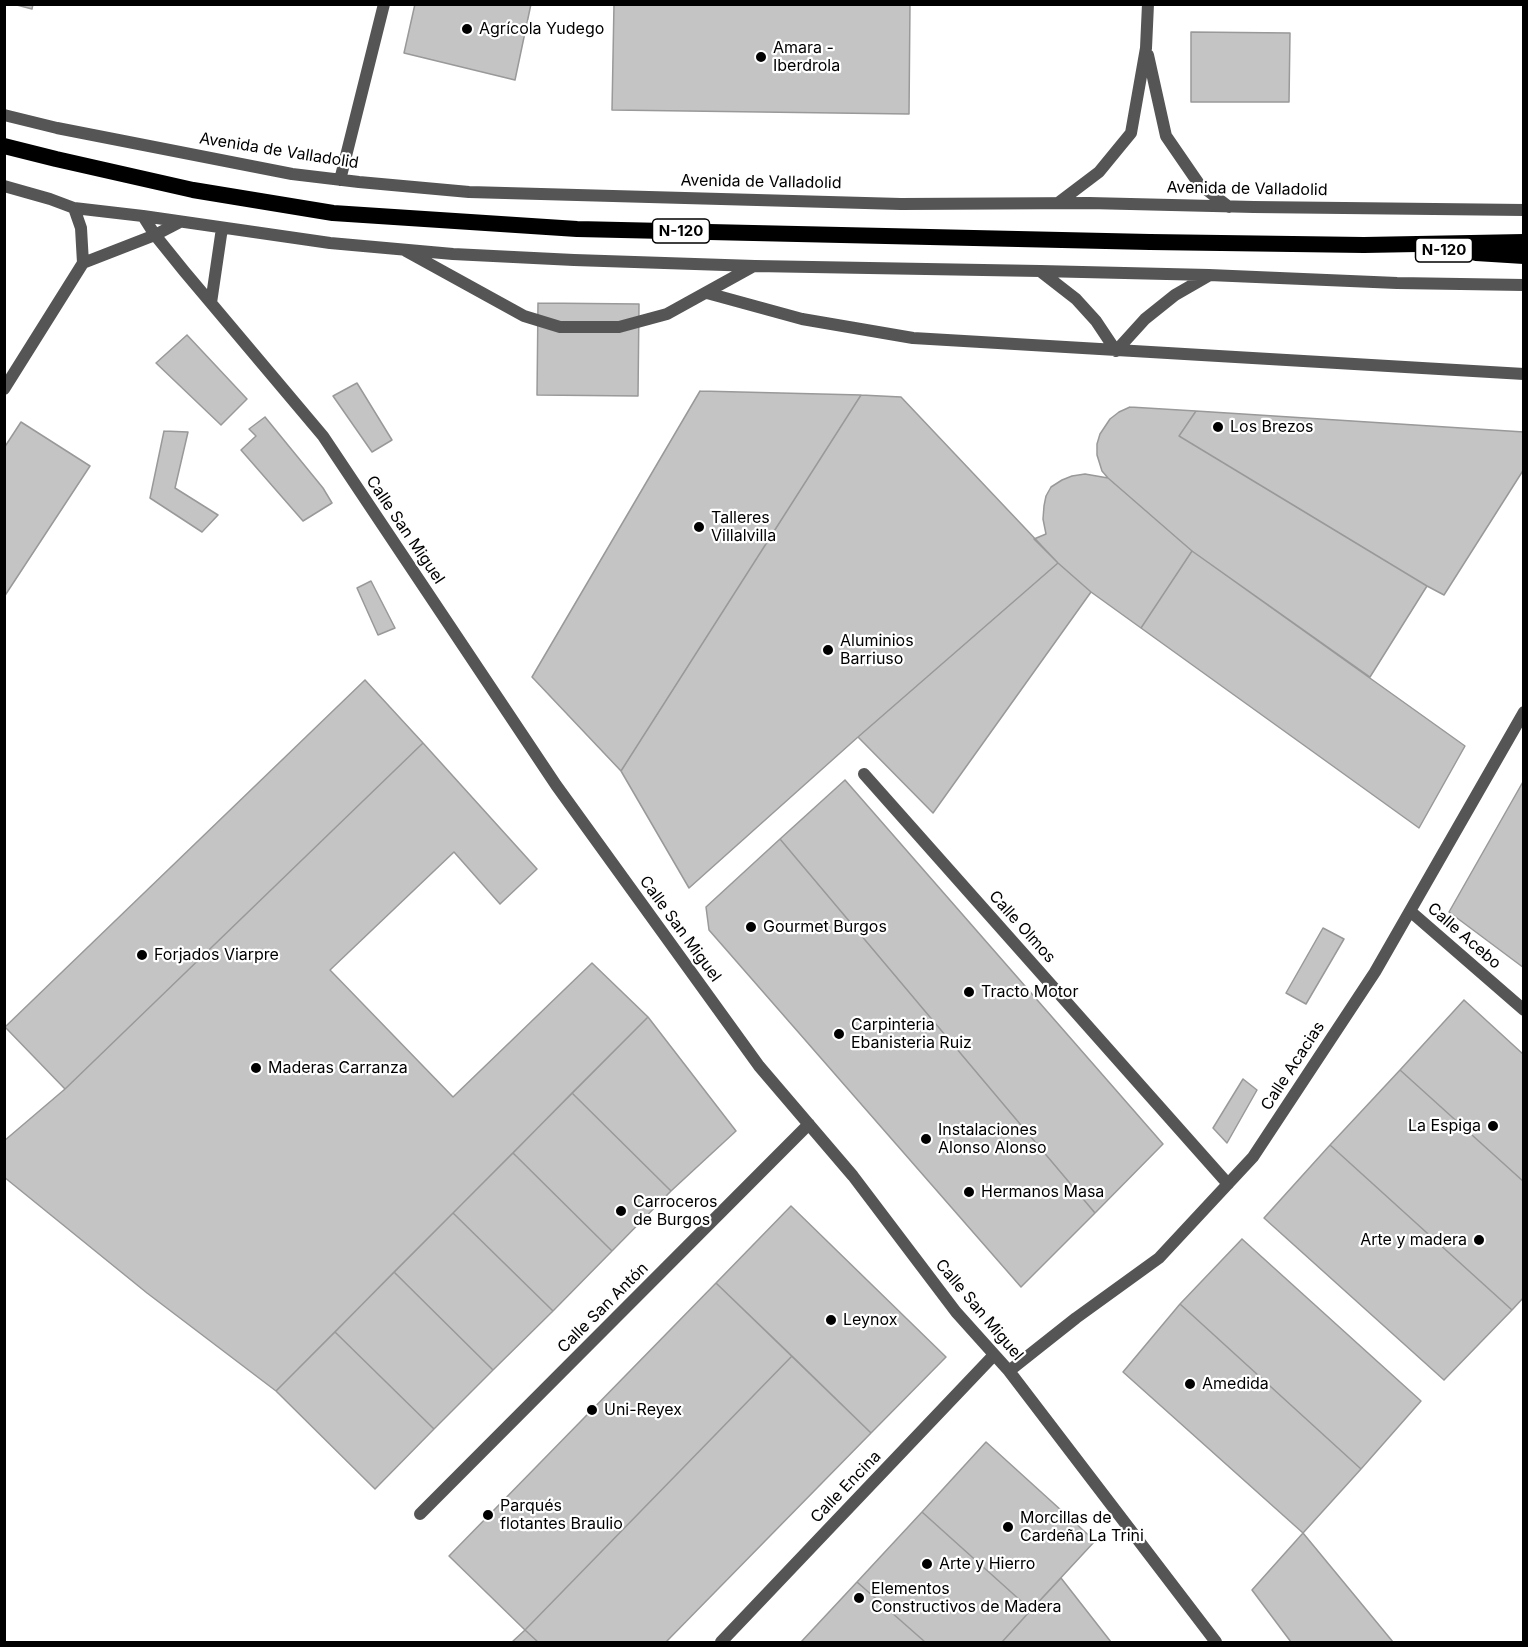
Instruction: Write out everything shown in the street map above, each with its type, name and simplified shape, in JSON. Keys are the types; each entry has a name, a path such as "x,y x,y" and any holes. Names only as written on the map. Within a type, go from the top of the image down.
{"highway":[{"name":"N-120","path":"4,146 193,190 333,213 577,229 1364,245 1524,242"},
{"name":"N-120","path":"1364,245 1524,256"}],"lane":[{"path":"340,180 384,4"},
{"path":"1058,203 1099,172 1131,133 1146,48 1148,4"},
{"path":"1146,48 1166,136 1199,184 1228,207"},
{"name":"Avenida de Valladolid","path":"4,115 57,128 292,174 470,192 901,204 1058,203 1524,210"},
{"path":"4,186 74,208 330,243 453,254 754,266 1040,271 1524,285"},
{"path":"4,389 83,263 81,228 74,208"},
{"name":"Calle San Miguel","path":"143,216 155,235 323,436 556,785 759,1066 853,1176 956,1312 1009,1371 1216,1642"},
{"path":"83,263 155,235 180,222"},
{"path":"211,303 222,228"},
{"path":"402,249 524,316 560,327 619,327 667,314 754,266"},
{"path":"1040,271 1076,299 1096,321 1116,351"},
{"path":"1116,351 1145,319 1175,295 1209,276"},
{"path":"707,293 802,319 914,338 1524,375"},
{"path":"1490,372 1524,383"},
{"name":"Calle Acacias","path":"1009,1371 1076,1318 1159,1258 1253,1158 1375,972 1524,712"},
{"name":"Calle Olmos","path":"864,774 1228,1184"},
{"name":"Calle Acebo","path":"1410,910 1524,1010"},
{"name":"Calle San Antón","path":"420,1514 809,1124"},
{"name":"Calle Encina","path":"721,1642 994,1355"}],"building":[{"path":"13,4 33,4 32,9"},
{"name":"Agrícola Yudego","path":"415,4 531,4 515,80 404,53"},
{"name":"Amara - Iberdrola","path":"614,4 910,4 909,114 612,110"},
{"path":"1191,32 1290,33 1289,102 1191,102"},
{"path":"538,303 639,304 638,396 537,395"},
{"path":"187,335 247,399 221,425 156,363"},
{"path":"357,383 392,440 372,452 333,396"},
{"name":"Talleres Villalvilla","path":"700,391 861,395 621,771 532,677"},
{"name":"Aluminios Barriuso","path":"861,395 901,397 1058,563 689,888 621,771"},
{"path":"1130,407 1196,411 1179,436 1427,586 1370,677 1192,551 1108,478 1102,471 1097,455 1100,434 1110,419"},
{"path":"1196,411 1524,432 1524,469 1444,595 1179,436"},
{"path":"265,417 323,488 332,503 303,521 241,450 256,436 249,429"},
{"path":"21,422 90,466 4,597 4,448"},
{"path":"164,431 188,432 175,488 218,515 202,532 150,498"},
{"path":"1085,474 1108,478 1192,551 1141,628 1091,592 1034,539 1046,534 1043,519 1044,506 1051,487 1072,476"},
{"path":"1192,551 1465,746 1419,828 1141,628"},
{"path":"1058,563 1091,592 933,813 858,737"},
{"path":"371,581 395,628 378,635 357,588"},
{"name":"Forjados Viarpre","path":"365,680 423,743 65,1089 5,1027"},
{"name":"Maderas Carranza","path":"423,743 537,869 500,904 454,852 330,970 453,1097 592,963 648,1017 276,1391 147,1293 4,1177 4,1141 65,1089"},
{"name":"Tracto Motor","path":"845,780 1163,1144 1095,1213 780,839"},
{"path":"1524,780 1524,968 1449,912"},
{"path":"780,839 1095,1213 1021,1287 709,930 706,907"},
{"path":"1323,928 1344,939 1306,1004 1286,993"},
{"name":"La Espiga","path":"1464,1000 1524,1055 1524,1182 1400,1070"},
{"path":"648,1017 736,1131 671,1191 572,1093"},
{"name":"Arte y madera","path":"1400,1070 1524,1182 1524,1297 1512,1310 1330,1145"},
{"path":"1243,1079 1257,1090 1227,1143 1213,1128"},
{"path":"572,1093 671,1191 612,1251 513,1153"},
{"path":"1330,1145 1512,1310 1444,1380 1264,1218"},
{"path":"513,1153 612,1251 553,1311 453,1213"},
{"name":"Leynox","path":"791,1206 946,1357 871,1433 716,1283"},
{"path":"453,1213 553,1311 493,1370 394,1272"},
{"path":"1242,1239 1421,1401 1361,1469 1180,1304"},
{"path":"394,1272 493,1370 434,1429 335,1332"},
{"path":"716,1283 792,1356 525,1630 449,1556"},
{"path":"1180,1304 1361,1469 1303,1533 1123,1372"},
{"path":"335,1332 434,1429 375,1489 276,1391"},
{"path":"792,1356 871,1433 666,1642 538,1642 525,1630"},
{"name":"Morcillas de Cardeña La Trini","path":"986,1442 1095,1541 1031,1610 922,1512"},
{"name":"Arte y Hierro","path":"922,1512 1031,1610 1002,1642 925,1642 857,1582"},
{"path":"1303,1533 1393,1642 1291,1642 1252,1590"},
{"path":"1061,1578 1111,1642 1002,1642 1031,1610"},
{"name":"Elementos Constructivos de Madera","path":"857,1582 925,1642 801,1642"},
{"path":"525,1630 538,1642 512,1642"}],"place":[{"name":"Agrícola Yudego","path":"467,29"},
{"name":"Amara - Iberdrola","path":"761,57"},
{"name":"Los Brezos","path":"1218,427"},
{"name":"Talleres Villalvilla","path":"699,527"},
{"name":"Aluminios Barriuso","path":"828,650"},
{"name":"Gourmet Burgos","path":"751,927"},
{"name":"Forjados Viarpre","path":"142,955"},
{"name":"Tracto Motor","path":"969,992"},
{"name":"Carpinteria Ebanisteria Ruiz","path":"839,1034"},
{"name":"Maderas Carranza","path":"256,1068"},
{"name":"La Espiga","path":"1493,1126"},
{"name":"Instalaciones Alonso Alonso","path":"926,1139"},
{"name":"Hermanos Masa","path":"969,1192"},
{"name":"Carroceros de Burgos","path":"621,1211"},
{"name":"Arte y madera","path":"1479,1240"},
{"name":"Leynox","path":"831,1320"},
{"name":"Amedida","path":"1190,1384"},
{"name":"Uni-Reyex","path":"592,1410"},
{"name":"Parqués flotantes Braulio","path":"488,1515"},
{"name":"Morcillas de Cardeña La Trini","path":"1008,1527"},
{"name":"Arte y Hierro","path":"927,1564"},
{"name":"Elementos Constructivos de Madera","path":"859,1598"}]}
